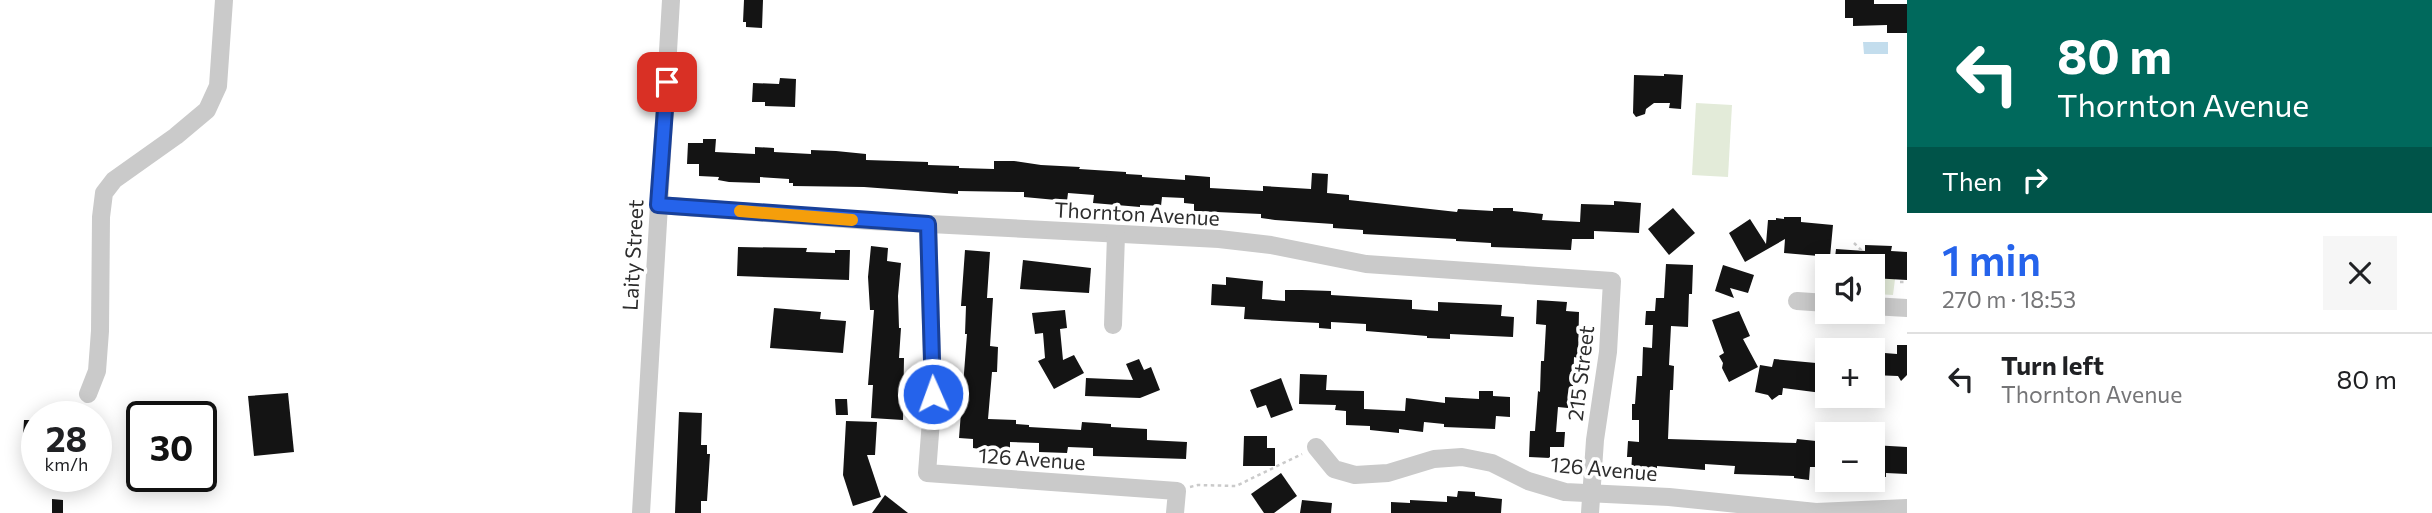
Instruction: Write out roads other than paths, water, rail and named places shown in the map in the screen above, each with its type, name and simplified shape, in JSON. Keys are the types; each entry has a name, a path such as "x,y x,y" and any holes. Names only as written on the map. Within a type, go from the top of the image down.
{"street":[{"path":"88,394 97,371 104,193 114,180 176,136 206,110 218,86 225,0"},
{"name":"Laity Street","path":"641,513 671,0"},
{"name":"Thornton Avenue","path":"658,205 928,224 1234,241 1366,264 1612,281"},
{"name":"126 Avenue","path":"928,224 933,394 927,473 1177,491 1175,513"},
{"path":"1113,325 1116,234"},
{"name":"215 Street","path":"1590,513 1595,440 1608,352 1612,281"},
{"path":"1797,301 1815,302"},
{"path":"1885,307 1907,309"},
{"name":"126 Avenue","path":"1316,447 1334,469 1346,474 1376,475 1423,461 1462,457 1492,463 1528,481 1553,489 1591,494 1669,497 1816,512 1907,508"}],"water":[{"path":"1863,42 1888,42 1888,54 1864,54"}]}
